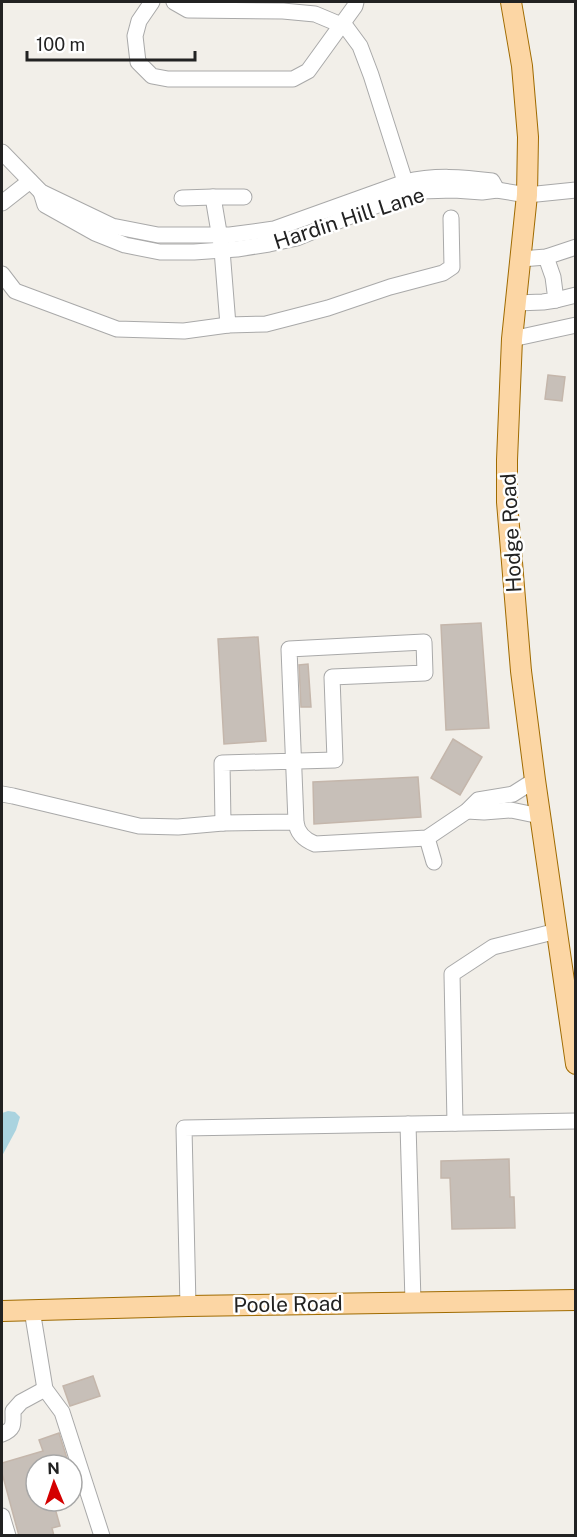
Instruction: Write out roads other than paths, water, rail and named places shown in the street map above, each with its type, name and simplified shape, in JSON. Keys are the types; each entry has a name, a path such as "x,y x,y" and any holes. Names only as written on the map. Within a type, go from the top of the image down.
{"main road":[{"name":"Hodge Road","path":"511,2 522,66 528,137 527,195 512,339 507,502 521,671 576,1064"},
{"name":"Poole Road","path":"2,1311 576,1300"}],"street":[{"path":"152,2 139,21 135,36 138,62 152,76 168,79 293,79 308,71 356,2"},
{"path":"174,2 188,10 283,11 315,14 346,27 360,46 371,75 407,188"},
{"name":"Hardin Hill Lane","path":"2,152 35,187 112,226 220,243 269,244 297,238 385,202 407,188 421,191 482,192 497,190 527,195 576,190"},
{"path":"2,203 35,187"},
{"path":"213,197 228,325"},
{"path":"182,198 244,197"},
{"path":"2,274 8,294 117,329 184,331 228,325 266,324 443,273 452,267 451,218"},
{"path":"520,259 546,257 576,247"},
{"path":"546,257 553,277 556,300"},
{"path":"516,303 556,300 576,295"},
{"path":"512,339 576,325"},
{"path":"223,823 222,763 293,761 335,760 332,677 425,673 424,642 289,649 293,761 296,829 307,840 315,844 427,838 467,811 478,800 513,794 535,780"},
{"path":"2,794 139,826 178,828 223,823 296,822"},
{"path":"467,811 512,810 540,816"},
{"path":"427,838 434,862"},
{"path":"455,1123 452,974 493,947 557,931"},
{"path":"188,1306 184,1128 576,1121"},
{"path":"408,1124 413,1302"},
{"path":"32,1310 45,1389 62,1412 102,1536"},
{"path":"2,1434 13,1426 13,1411 21,1402 45,1389"},
{"path":"2,1516 8,1536"}],"water":[{"path":"15,1112 20,1117 16,1130 2,1156 2,1113"}]}
